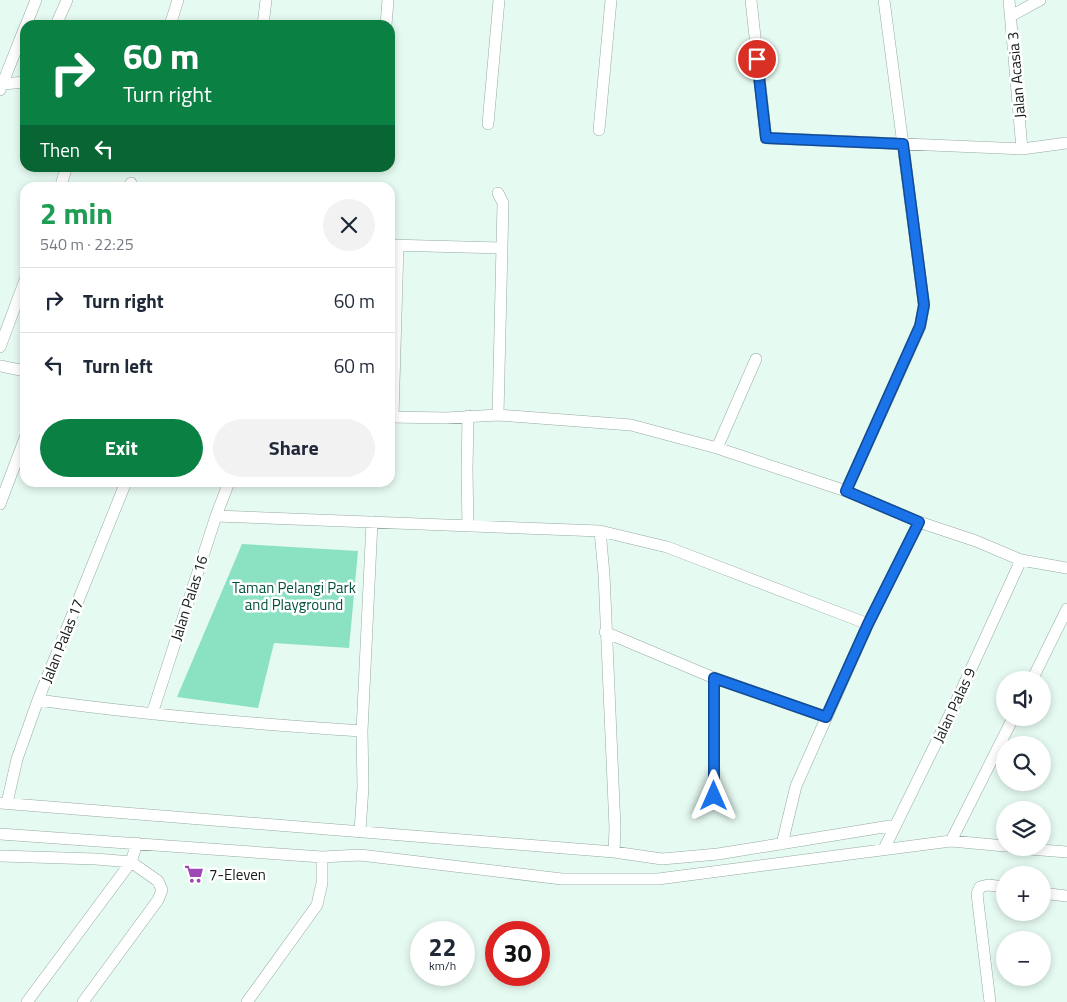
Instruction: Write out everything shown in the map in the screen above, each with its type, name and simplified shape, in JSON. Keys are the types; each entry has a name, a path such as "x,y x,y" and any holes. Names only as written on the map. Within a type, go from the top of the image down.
{"street":[{"path":"28,20 36,0"},
{"path":"58,20 67,0"},
{"path":"172,20 178,0"},
{"path":"264,20 266,0"},
{"path":"386,20 388,0"},
{"path":"488,124 499,0"},
{"path":"599,130 611,0"},
{"path":"751,0 766,138 1022,150 1067,143"},
{"path":"846,491 920,326 924,305 884,0"},
{"name":"Jalan Acasia 3","path":"1009,0 1022,150"},
{"path":"1011,16 1040,0"},
{"path":"1,87 20,39"},
{"path":"1,87 20,83"},
{"path":"498,193 503,203 500,248 498,415"},
{"path":"395,245 500,248"},
{"path":"0,347 20,293"},
{"path":"717,448 756,358"},
{"path":"0,366 20,370"},
{"path":"395,417 498,415 631,425 717,448 846,491 919,522 976,541 1021,560 1067,568"},
{"path":"468,416 466,471 468,526"},
{"path":"0,504 20,451"},
{"name":"Jalan Palas 17","path":"3,803 38,700 124,487"},
{"name":"Jalan Palas 16","path":"152,714 227,487"},
{"path":"216,516 600,531 667,547 868,624"},
{"path":"360,831 362,731 372,522"},
{"path":"782,844 796,786 868,624 919,522"},
{"path":"600,531 604,574 615,828 614,852"},
{"name":"Jalan Palas 9","path":"884,849 955,704 1021,560"},
{"path":"1036,671 1067,609"},
{"path":"606,632 714,678 826,717"},
{"path":"714,678 714,796"},
{"path":"38,700 266,725 362,731"},
{"path":"951,841 1009,726"},
{"path":"3,803 614,852 662,859 718,854 896,826"},
{"path":"0,834 322,857 360,854 562,879 603,880 658,879 951,841 996,845"},
{"path":"27,1002 131,862 137,843"},
{"path":"1051,851 1067,852"},
{"path":"0,856 131,862 158,881 162,890 158,900 83,1002"},
{"path":"248,1002 317,905 322,883 322,857"},
{"path":"990,1002 977,894 980,887 996,886"},
{"path":"1051,894 1067,896"}],"green space":[{"name":"Taman Pelangi Park and Playground","path":"242,544 358,551 349,648 274,643 258,708 177,697"}],"place":[{"name":"7-Eleven","path":"194,874"}],"route":[{"path":"714,796 714,678 826,717 868,624 919,522 846,491 920,326 924,305 903,144 766,138 757,59"}]}
